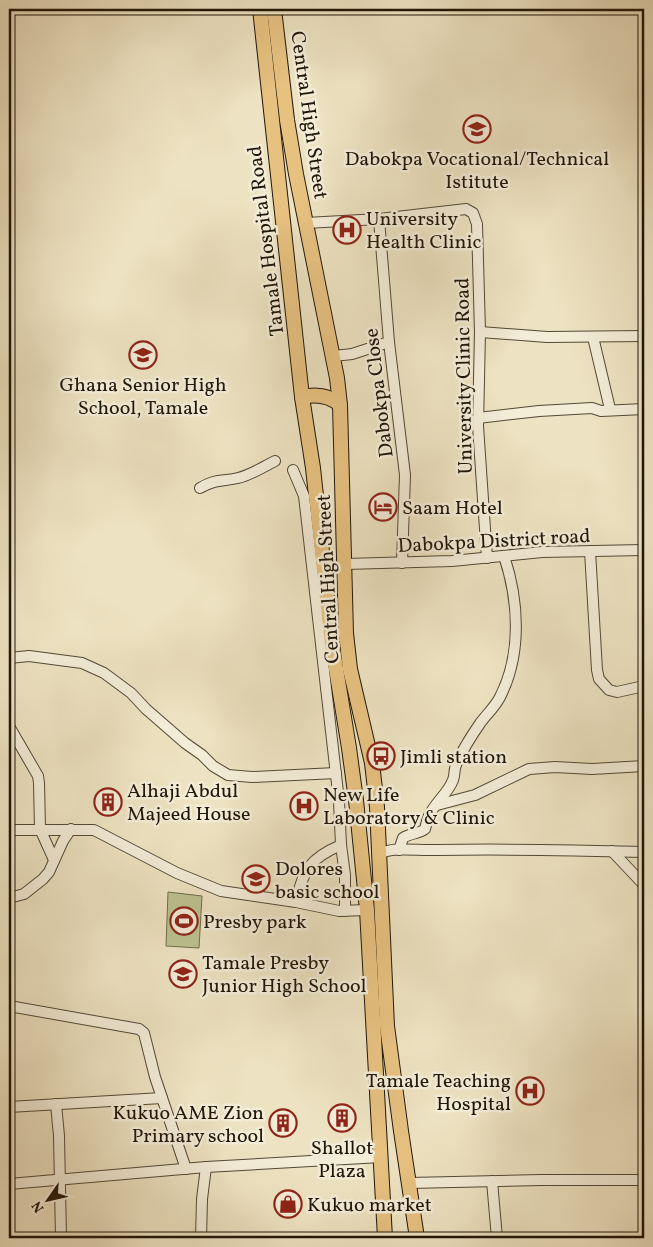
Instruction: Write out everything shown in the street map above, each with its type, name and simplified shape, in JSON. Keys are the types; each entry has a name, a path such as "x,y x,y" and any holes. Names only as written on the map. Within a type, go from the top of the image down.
{"highway":[{"name":"Tamale Hospital Road","path":"260,9 302,397 313,468"},
{"name":"Central High Street","path":"274,9 287,120 334,356 340,405 346,634 350,669 371,754 377,808 388,1026 399,1122 417,1238"},
{"path":"302,397 310,395 323,396 331,398 340,405"},
{"name":"Central High Street","path":"313,468 332,644 356,800 367,910 385,1238"},
{"path":"349,748 371,754"}],"street":[{"name":"University Clinic Road","path":"306,223 379,219 466,209 473,213 477,224 480,332 478,418 487,558"},
{"name":"Dabokpa Close","path":"379,219 389,342 405,475 402,563"},
{"path":"480,332 547,337 644,336"},
{"path":"593,337 610,409"},
{"path":"334,356 352,354 389,342"},
{"path":"478,418 539,410 592,408 601,411 610,409 644,409"},
{"path":"200,488 217,480 246,476 275,461"},
{"path":"293,470 304,496 339,801 341,845 345,875 345,911"},
{"name":"Dabokpa District road","path":"345,564 487,558 542,552 644,550"},
{"path":"590,551 594,633 597,670 600,679 608,690 617,692 644,686"},
{"path":"399,850 403,838 425,829 428,817 453,780 455,766 463,751 482,720 499,699 511,666 516,624 515,596 512,578 504,556"},
{"path":"9,658 29,656 82,662 104,673 131,693 146,709 185,743 228,775 252,777 336,773"},
{"path":"9,726 38,776 41,808 40,830 54,860"},
{"path":"437,805 475,795 529,769 555,767 592,769 644,766"},
{"path":"339,801 356,800"},
{"path":"9,830 94,830 177,873 221,891 345,911 367,910"},
{"path":"9,898 24,894 43,879 49,872 63,841 71,830"},
{"path":"296,902 300,882 308,866 317,857 341,845"},
{"path":"379,854 388,849 644,852"},
{"path":"612,851 644,885"},
{"path":"9,1006 139,1029 144,1033 162,1098 186,1169"},
{"path":"9,1107 162,1098"},
{"path":"56,1104 59,1136 61,1238"},
{"path":"9,1184 206,1167 381,1157"},
{"path":"201,1238 202,1198 206,1167"},
{"path":"409,1183 644,1180"},
{"path":"492,1181 497,1238"}],"green space":[{"name":"Presby park","path":"168,892 202,896 199,948 166,946"}],"place":[{"name":"Dabokpa Vocational/Technical Istitute","path":"477,129"},
{"name":"University Health Clinic","path":"347,230"},
{"name":"Ghana Senior High School, Tamale","path":"143,355"},
{"name":"Saam Hotel","path":"383,507"},
{"name":"Jimli station","path":"381,756"},
{"name":"Alhaji Abdul Majeed House","path":"108,802"},
{"name":"New Life Laboratory & Clinic","path":"304,806"},
{"name":"Dolores basic school","path":"256,879"},
{"name":"Presby park","path":"184,921"},
{"name":"Tamale Presby Junior High School","path":"183,974"},
{"name":"Tamale Teaching Hospital","path":"530,1091"},
{"name":"Shallot Plaza","path":"342,1118"},
{"name":"Kukuo AME Zion Primary school","path":"283,1123"},
{"name":"Kukuo market","path":"288,1204"}]}
